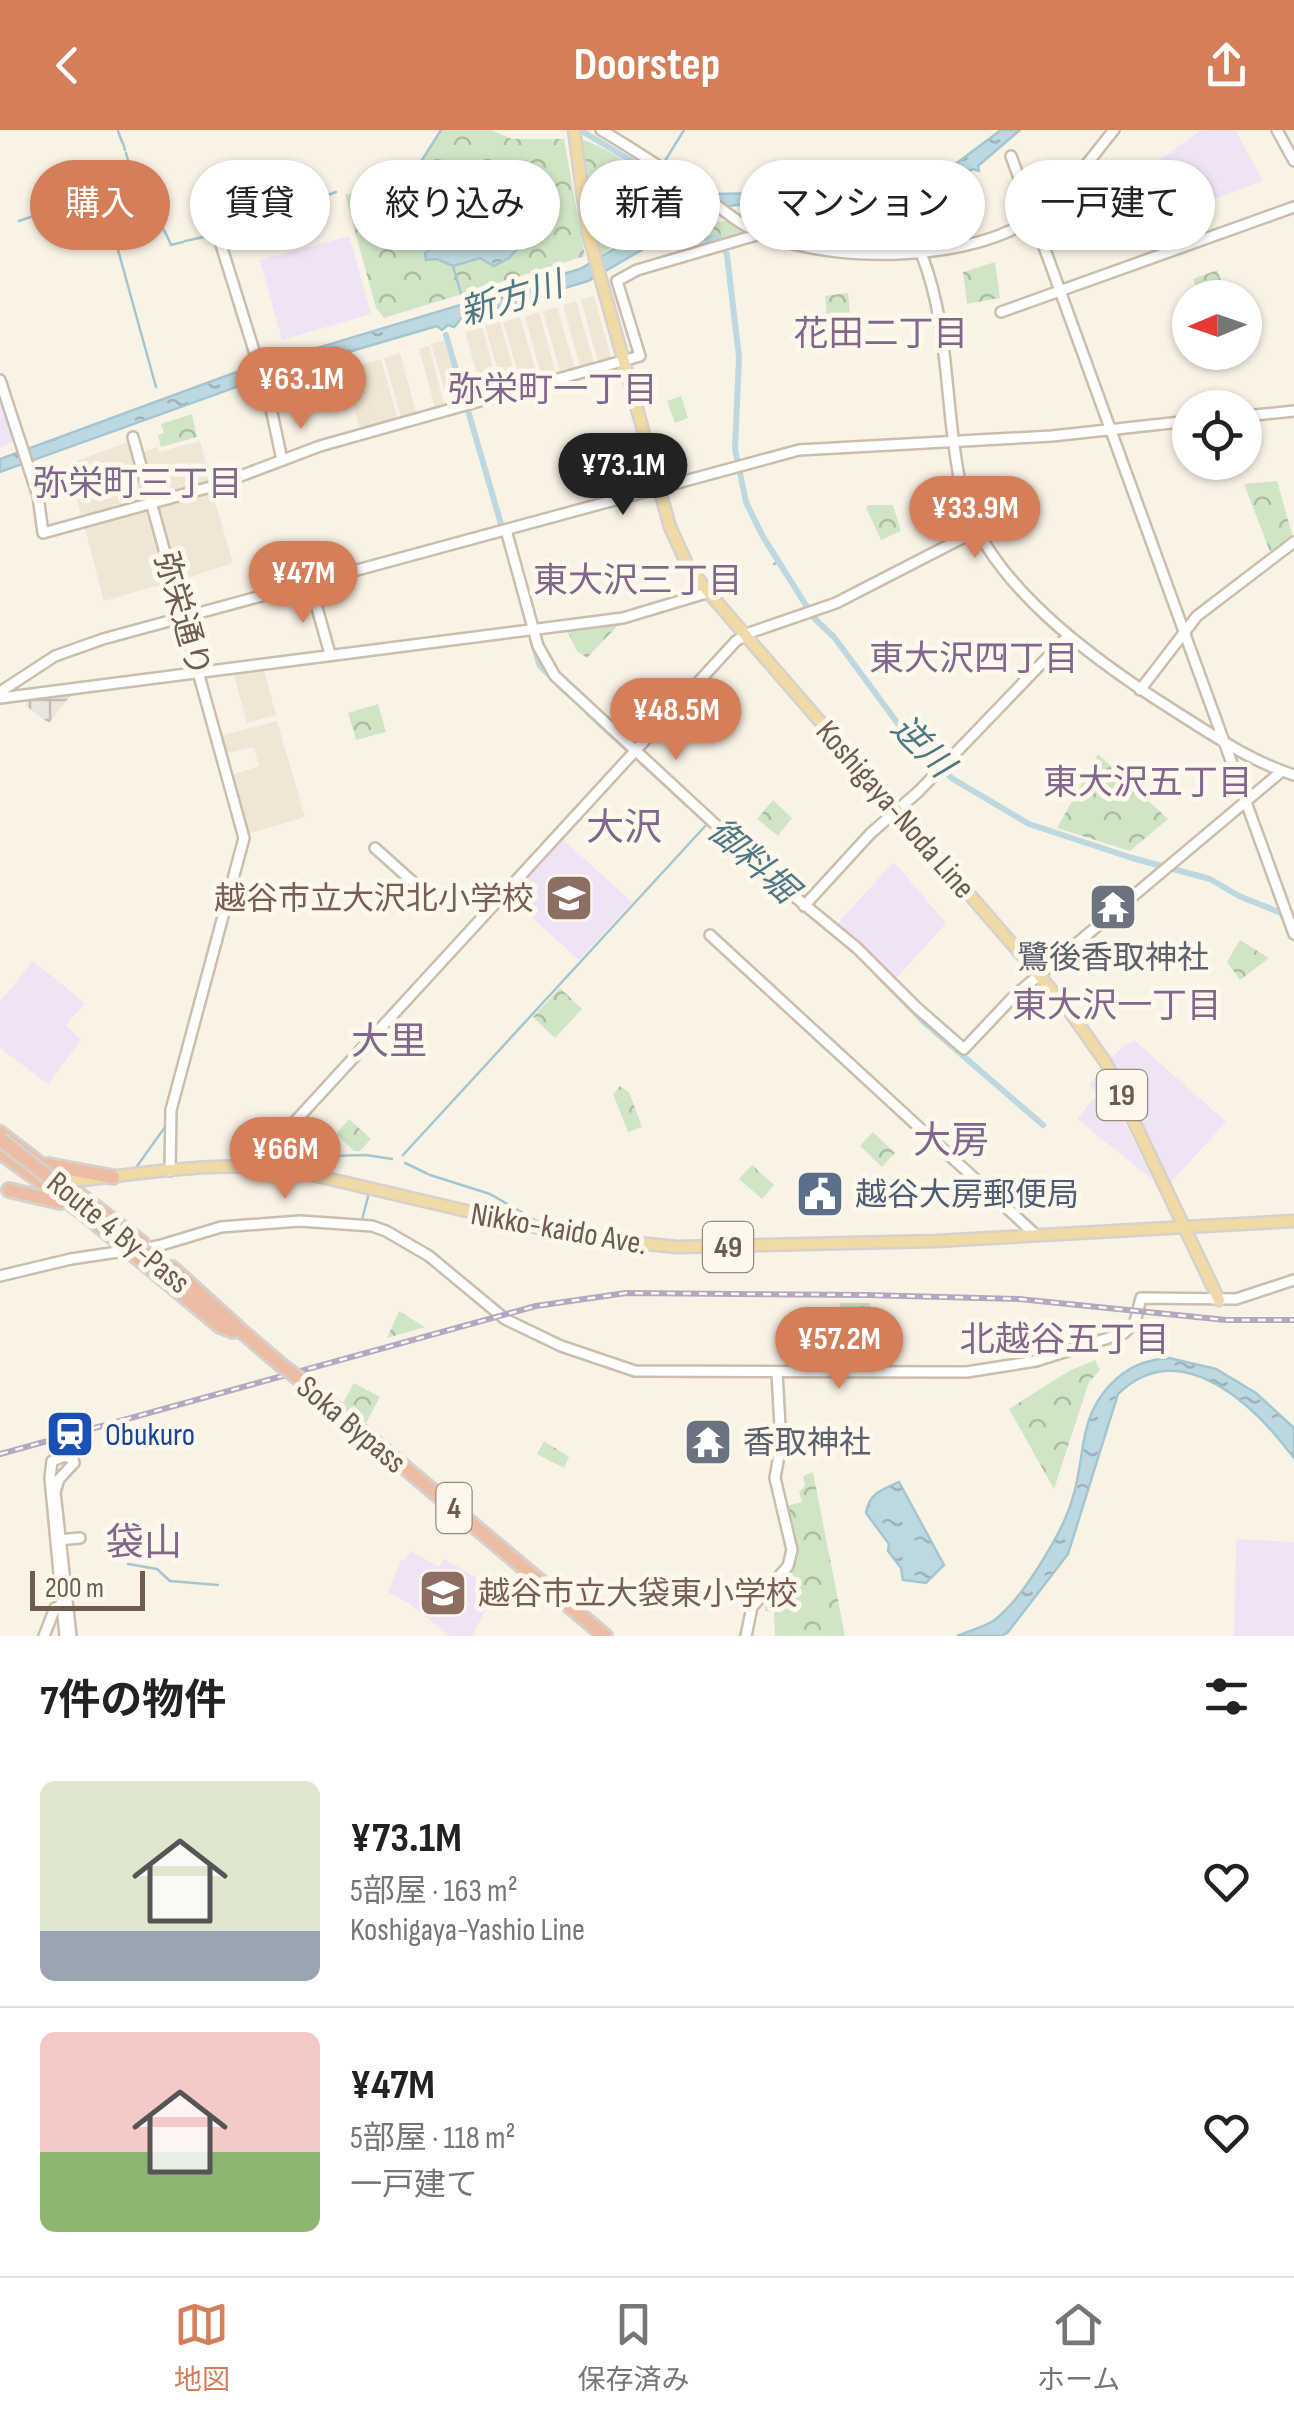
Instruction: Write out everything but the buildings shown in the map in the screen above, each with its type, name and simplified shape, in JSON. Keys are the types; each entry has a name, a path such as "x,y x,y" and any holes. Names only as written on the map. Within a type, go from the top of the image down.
{"highway":[{"path":"0,1142 41,1162 110,1178"},
{"path":"0,1142 26,1174 25,1182 5,1191"},
{"name":"Route 4 By-Pass","path":"0,1142 235,1329"},
{"path":"41,1162 65,1182"},
{"path":"22,1169 45,1185"},
{"path":"80,1202 86,1185 110,1178"},
{"name":"Nikko-kaido Ave.","path":"5,1191 65,1182"},
{"name":"4","path":"65,1182 128,1250 220,1326 235,1329"},
{"name":"4","path":"45,1185 80,1202 148,1248 235,1329"},
{"name":"4","path":"5,1191 80,1202"},
{"name":"Soka Bypass","path":"235,1329 602,1636"}],"main road":[{"name":"Koshigaya-Noda Line","path":"572,133 591,255 672,548 703,594 1070,1012 1106,1063 1216,1300"},
{"name":"Koshigaya-Noda Line","path":"656,489 686,564 742,636"},
{"name":"Nikko-kaido Ave.","path":"65,1182 262,1166 568,1235 632,1244 736,1247 1294,1221"}],"street":[{"path":"601,130 740,221"},
{"path":"1089,160 1114,130"},
{"path":"1277,130 1294,162"},
{"path":"1011,156 1012,160"},
{"path":"1001,312 1294,208"},
{"path":"825,250 921,254 1005,231"},
{"path":"0,380 41,506 43,533 214,486 320,446 640,356 617,281 637,270 740,240"},
{"path":"222,250 282,460"},
{"path":"1046,250 1294,934"},
{"path":"921,254 932,282 943,341 962,488 978,530 1011,575 1068,636 1140,690 1224,741 1294,775"},
{"path":"1262,414 1294,411"},
{"path":"0,695 14,680 74,649 810,448 1172,424"},
{"name":"弥栄通り","path":"134,437 244,838 170,1117 170,1171"},
{"path":"262,1166 267,1152 742,636 836,602 978,530"},
{"path":"503,531 530,628 554,676 804,906 858,948 916,1008 964,1049 1037,976 1282,771"},
{"path":"1140,690 1200,612 1294,542"},
{"path":"310,583 330,654"},
{"path":"0,695 623,618 703,594"},
{"path":"804,906 871,833 940,769 1068,636"},
{"path":"14,680 12,687 17,695"},
{"path":"375,848 423,891"},
{"path":"710,936 1036,1235"},
{"path":"0,1276 148,1248 229,1226 300,1221 372,1226 394,1234 429,1256 505,1319 626,1370 777,1373 950,1373 1000,1369 1066,1354 1124,1332 1134,1322 1141,1298 1241,1298 1294,1280"},
{"path":"746,1636 752,1607 788,1566 792,1550 776,1478 781,1450 777,1373"},
{"path":"54,1479 52,1492 68,1636"},
{"path":"58,1540 80,1538"},
{"path":"58,1540 68,1636"},
{"path":"44,1636 55,1608 62,1605"}],"shaded area":[{"path":"1201,130 1235,130 1263,181 1215,199 1215,160 1160,160"},
{"path":"349,236 371,314 282,340 260,260 297,250 330,250 330,241"},
{"path":"594,296 612,361 599,365 581,300"},
{"path":"576,301 595,366 581,370 563,305"},
{"path":"557,307 576,372 561,376 543,311"},
{"path":"539,312 557,377 543,381 525,317"},
{"path":"520,317 539,382 522,387 503,322"},
{"path":"500,322 519,389 504,393 485,326"},
{"path":"482,327 500,394 484,399 465,332"},
{"path":"445,340 462,404 450,407 431,344"},
{"path":"429,346 445,408 436,411 419,349"},
{"path":"400,353 417,416 402,420 384,358"},
{"path":"381,359 398,421 361,431 343,370"},
{"path":"0,392 16,441 0,447"},
{"path":"131,441 148,501 82,519 68,464"},
{"path":"200,441 211,483 154,499 140,453"},
{"path":"212,492 233,563 177,581 157,506"},
{"path":"150,507 170,582 104,601 84,525"},
{"path":"263,666 276,715 247,723 233,671"},
{"path":"74,691 49,723 25,705 30,697"},
{"path":"277,721 305,817 247,834 231,775 259,766 254,747 224,754 219,736"},
{"name":"越谷市立大沢北小学校","path":"560,837 632,902 579,960 507,895"},
{"path":"894,862 946,923 893,982 834,927"},
{"path":"33,961 85,1003 66,1025 81,1040 48,1084 0,1048 0,1002"},
{"path":"1135,1041 1226,1122 1170,1183 1109,1061 1124,1045"},
{"path":"1100,1072 1153,1180 1077,1119 1098,1094 1089,1085"},
{"path":"1236,1539 1294,1542 1294,1636 1234,1636"},
{"name":"越谷市立大袋東小学校","path":"410,1551 439,1567 444,1559 496,1589 472,1636 450,1636 388,1592 402,1559"}],"green space":[{"path":"441,130 491,130 512,139 564,139 580,228 580,250 584,250 585,256 384,318 376,308 360,250 431,250 428,253 441,262 480,258 494,266 515,250 560,250 560,160 422,160"},
{"path":"577,139 622,160 580,160"},
{"path":"730,220 740,227 740,237 720,243 720,222"},
{"path":"995,262 1000,298 967,304 963,272"},
{"path":"1217,270 1221,280 1193,280"},
{"path":"848,293 851,323 828,326 825,296"},
{"path":"681,396 688,418 675,423 667,401"},
{"path":"192,414 197,437 161,447 161,424"},
{"path":"1277,481 1294,541 1272,557 1244,484"},
{"path":"868,505 893,505 901,531 881,540"},
{"path":"621,622 587,658 577,651 565,627"},
{"path":"378,704 386,732 356,740 348,713"},
{"path":"1098,754 1168,819 1130,851 1057,828"},
{"path":"773,800 792,818 778,836 757,819"},
{"path":"1240,940 1269,958 1240,980 1227,962"},
{"path":"560,988 582,1009 555,1038 533,1017"},
{"path":"620,1086 629,1092 642,1127 628,1132 613,1094"},
{"path":"349,1119 371,1139 360,1151 354,1151 336,1134"},
{"path":"873,1132 895,1153 882,1167 860,1146"},
{"path":"752,1165 774,1185 762,1199 739,1179"},
{"path":"840,1303 870,1303 869,1317 839,1317"},
{"path":"399,1311 425,1327 387,1338"},
{"path":"1095,1360 1100,1370 1089,1382 1054,1489 1009,1409 1069,1371"},
{"path":"354,1383 380,1397 366,1423 343,1403"},
{"path":"544,1441 569,1457 564,1468 537,1454"},
{"path":"813,1472 845,1636 775,1636 774,1612 765,1611 765,1596 791,1555 792,1534 786,1506 802,1502 799,1492 805,1486 803,1476"}],"water":[{"path":"1001,130 1020,130 985,160 961,160"},
{"path":"720,194 740,194 740,205 720,208"},
{"path":"516,250 494,266 480,258 453,266 437,259 426,260 425,253"},
{"name":"新方川","path":"612,250 642,250 588,281 461,319 454,327 448,325 442,330 437,326 270,375 0,472 0,459 234,373 580,269"},
{"path":"1169,1358 1216,1369 1256,1393 1294,1428 1294,1458 1259,1417 1215,1384 1191,1374 1167,1371 1142,1377 1118,1394 1068,1554 1008,1632 1002,1636 957,1636 1004,1612 1050,1548 1072,1500 1087,1426 1099,1399 1129,1369"},
{"path":"899,1482 944,1565 926,1583 903,1580 901,1568 888,1551 889,1544 866,1513 873,1497"}],"waterway":[{"path":"422,160 441,130"},
{"name":"逆川","path":"580,130 630,160"},
{"path":"665,160 684,130"},
{"path":"118,131 122,142"},
{"path":"123,143 125,150"},
{"path":"126,153 128,160"},
{"path":"19,221 102,192 156,387"},
{"path":"330,194 336,192"},
{"name":"逆川","path":"720,239 727,255 739,357 735,449 746,502 814,618 834,637 910,740 953,779 1029,824 1210,879 1239,896 1294,918"},
{"path":"185,241 190,240"},
{"path":"170,243 183,242"},
{"name":"新方川","path":"453,266 464,304"},
{"name":"御料堀","path":"446,335 503,531"},
{"name":"逆川","path":"774,564 779,562"},
{"name":"御料堀","path":"519,591 530,632"},
{"name":"御料堀","path":"533,644 540,666 554,680"},
{"name":"御料堀","path":"588,713 708,823"},
{"path":"403,1155 708,823"},
{"name":"御料堀","path":"799,905 858,954"},
{"name":"御料堀","path":"877,974 925,1023 1043,1125"},
{"path":"135,1169 165,1127"},
{"path":"278,1147 328,1156 392,1159"},
{"path":"405,1163 428,1174"},
{"path":"430,1175 490,1194 542,1224"},
{"path":"362,1220 369,1193"},
{"path":"128,1564 157,1569 170,1581 218,1585"}],"railway":[{"path":"0,1454 536,1306 626,1293 1019,1299 1226,1320 1294,1320"}],"place":[{"name":"越谷市立大沢北小学校","path":"569,898"},
{"name":"鷺後香取神社","path":"1113,907"},
{"name":"越谷大房郵便局","path":"820,1194"},
{"name":"Obukuro","path":"70,1434"},
{"name":"香取神社","path":"708,1442"},
{"name":"越谷市立大袋東小学校","path":"443,1593"}],"district":[{"name":"花田二丁目","path":"881,333"},
{"name":"弥栄町一丁目","path":"553,389"},
{"name":"弥栄町三丁目","path":"138,483"},
{"name":"東大沢三丁目","path":"638,580"},
{"name":"東大沢四丁目","path":"974,658"},
{"name":"東大沢五丁目","path":"1148,782"},
{"name":"大沢","path":"624,827"},
{"name":"東大沢一丁目","path":"1117,1005"},
{"name":"大里","path":"389,1041"},
{"name":"大房","path":"951,1140"},
{"name":"北越谷五丁目","path":"1065,1339"},
{"name":"袋山","path":"144,1542"}]}
